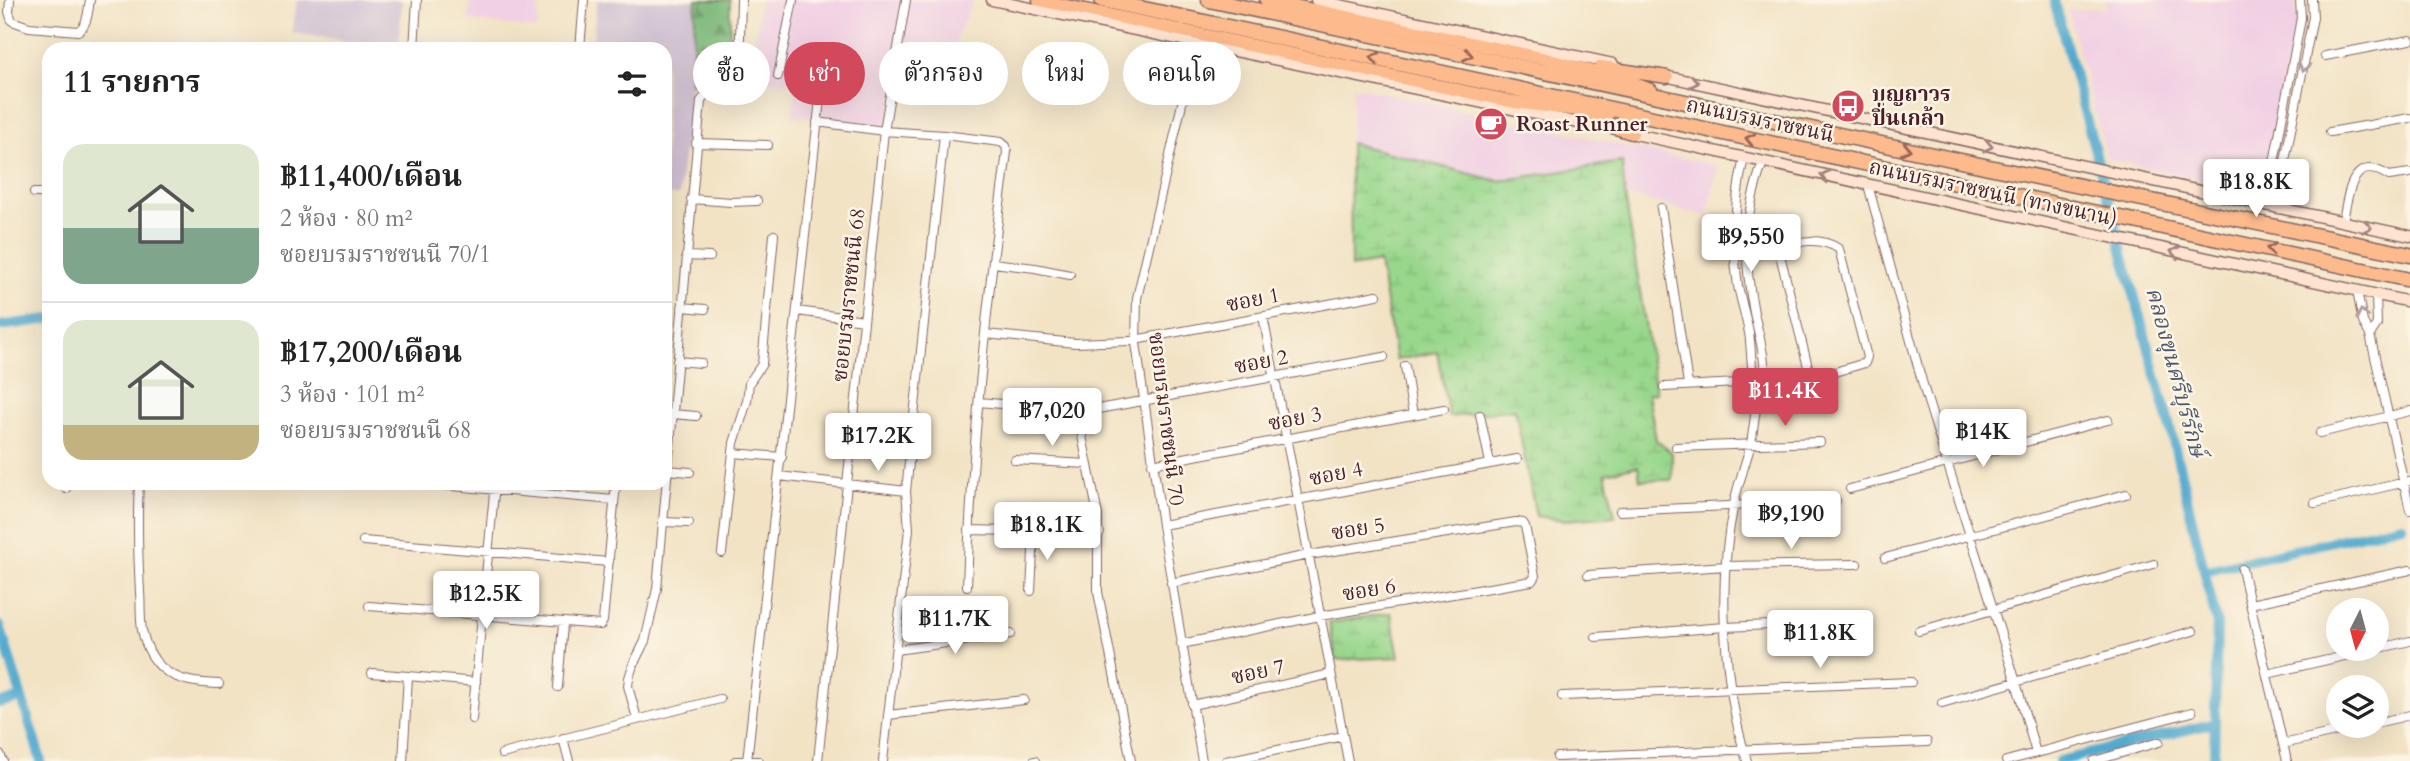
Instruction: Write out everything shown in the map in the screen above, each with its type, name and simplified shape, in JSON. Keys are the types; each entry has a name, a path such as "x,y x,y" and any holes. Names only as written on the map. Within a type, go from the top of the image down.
{"highway":[{"name":"ถนนบรมราชชนนี","path":"1102,0 2104,216 2410,279"},
{"name":"ถนนบรมราชชนนี","path":"1209,0 2117,195 2410,255"}],"main road":[{"name":"ถนนบรมราชชนนี (ทางขนาน)","path":"992,0 1191,42"},
{"path":"1039,0 1514,102 1600,122 1632,133"},
{"path":"1266,0 1542,58 1667,76"},
{"path":"1316,0 2410,236"},
{"name":"ถนนบรมราชชนนี (ทางขนาน)","path":"1241,53 1632,133 2410,302"},
{"path":"1542,58 1627,81 1668,97"},
{"path":"1514,102 1658,119"}],"street":[{"path":"10,0 9,12 12,21 21,25 78,31 86,21 90,0"},
{"path":"414,42 417,0"},
{"path":"581,42 584,0"},
{"path":"696,416 672,414 696,143 701,101 705,95 734,82 739,75 741,0"},
{"path":"778,76 793,0"},
{"name":"ซอยบรมราชชนนี 68","path":"818,761 884,131 906,0"},
{"path":"2271,206 2301,18 2300,0"},
{"path":"2271,206 2313,17 2312,0"},
{"path":"2325,56 2410,40"},
{"path":"747,761 819,105"},
{"name":"ซอยบรมราชชนนี 70","path":"1182,105 1137,298 1136,340 1161,524 1202,761"},
{"path":"2330,132 2410,118"},
{"path":"817,122 1001,142 1006,146 985,334 968,530 967,586"},
{"path":"883,761 909,529 906,491 944,135"},
{"path":"696,143 768,145"},
{"path":"1744,157 1737,192 1736,264 1759,381"},
{"path":"1747,761 1731,688 1725,627 1726,566 1733,505 1751,443 1759,392 1758,329 1746,274 1747,224 1752,195 1763,162"},
{"path":"2343,221 2352,181 2359,173 2370,169 2389,177 2410,173"},
{"path":"1868,185 1947,463 2036,753"},
{"path":"1737,192 1752,195"},
{"path":"34,193 42,193"},
{"path":"691,199 757,201"},
{"path":"1661,208 1688,384"},
{"path":"722,553 733,453 740,418 747,401 749,383 762,364 774,235"},
{"path":"1664,387 1811,379 1861,366 1867,360 1839,250 1832,246 1800,242 1788,247 1780,255 1811,379"},
{"path":"686,256 710,257"},
{"path":"993,263 1070,275"},
{"path":"2357,291 2407,482 2410,510"},
{"name":"ซอย 1","path":"985,334 1075,343 1136,340 1377,295"},
{"path":"2370,335 2377,324 2376,295"},
{"path":"681,307 705,309"},
{"path":"797,311 864,320"},
{"path":"1263,316 1348,761"},
{"name":"ซอย 2","path":"979,402 1077,411 1144,402 1384,357"},
{"path":"677,361 701,363"},
{"path":"1405,366 1413,415"},
{"name":"ซอย 3","path":"1153,464 1444,409"},
{"path":"1077,411 1100,533 1098,592 1131,761"},
{"path":"2320,433 2410,411"},
{"path":"1480,415 1490,463"},
{"path":"1850,489 2108,420"},
{"path":"1676,447 1820,442"},
{"path":"733,453 782,457"},
{"name":"ซอย 4","path":"1161,524 1517,458"},
{"path":"1015,460 1087,464"},
{"path":"672,470 691,472"},
{"path":"779,476 906,491"},
{"path":"2315,503 2407,482"},
{"path":"139,490 139,574 142,630 147,645 152,657 173,676 192,682 219,684"},
{"path":"472,719 494,490"},
{"path":"528,490 614,500"},
{"path":"369,606 601,625 615,490"},
{"path":"637,719 628,686 633,665 645,642 657,589 665,490"},
{"path":"1885,558 2126,494"},
{"path":"1620,511 1836,501"},
{"path":"663,522 689,523"},
{"name":"ซอย 5","path":"1171,583 1309,555 1516,522 1525,526 1530,551"},
{"path":"968,530 1100,533"},
{"path":"1031,591 1034,531"},
{"path":"363,541 609,562"},
{"name":"ซอย 6","path":"1181,644 1320,616 1532,582 1535,576 1530,551"},
{"path":"1588,575 1726,566 1857,564"},
{"path":"1919,631 2154,564"},
{"path":"2242,569 2287,761"},
{"path":"2250,604 2410,570"},
{"path":"1596,637 1725,627 1864,621"},
{"path":"558,687 563,623"},
{"path":"1942,703 2193,631"},
{"path":"896,650 1011,634"},
{"path":"2389,646 2410,641"},
{"path":"2267,674 2326,660"},
{"path":"372,673 476,682"},
{"name":"ซอย 7","path":"1192,705 1332,674"},
{"path":"402,761 408,676"},
{"path":"1562,696 1911,681"},
{"path":"502,754 720,699"},
{"path":"888,715 1024,700"},
{"path":"2006,761 2192,712"},
{"path":"2389,720 2410,715"},
{"path":"2283,744 2326,734"},
{"path":"1226,761 1343,736"},
{"path":"563,738 569,761"},
{"path":"1558,757 1927,742"},
{"path":"2094,761 2160,742"},
{"path":"1,754 3,761"},
{"path":"735,761 759,761"}],"shaded area":[{"path":"297,0 402,0 399,42 352,42 292,33"},
{"path":"470,0 539,0 537,29 468,20"},
{"path":"597,0 696,0 691,84 679,195 672,195 672,42 593,42"},
{"path":"760,0 973,1 955,42 879,42 879,105 892,105 891,124 792,116 793,105 865,105 865,42 784,42 784,83 770,81 770,42 754,42"},
{"path":"2105,0 2295,0 2297,21 2261,192 2107,159 2068,10 2106,8"},
{"path":"1353,86 1718,166 1707,216 1625,195 1622,162 1498,181 1350,143"}],"green space":[{"path":"696,0 730,0 730,42 694,42"},
{"path":"693,50 693,84 691,84"},
{"path":"1350,143 1498,181 1622,162 1656,393 1648,394 1656,440 1672,453 1672,480 1640,480 1638,466 1605,473 1615,516 1564,520 1536,516 1515,409 1449,417 1437,352 1396,360 1379,262 1351,267"},
{"path":"1391,613 1399,657 1336,660 1329,623"}],"waterway":[{"name":"คลองขุนศรีบุรีรักษ์","path":"2054,0 2169,423 2217,624 2214,761"},
{"path":"0,326 42,320"},
{"path":"2204,571 2402,525"},
{"path":"0,626 41,761"},
{"path":"0,703 21,698"},
{"path":"2059,761 2215,723"}],"place":[{"name":"บุญถาวร ปิ่นเกล้า","path":"1848,106"},
{"name":"Roast Runner","path":"1491,124"}]}
